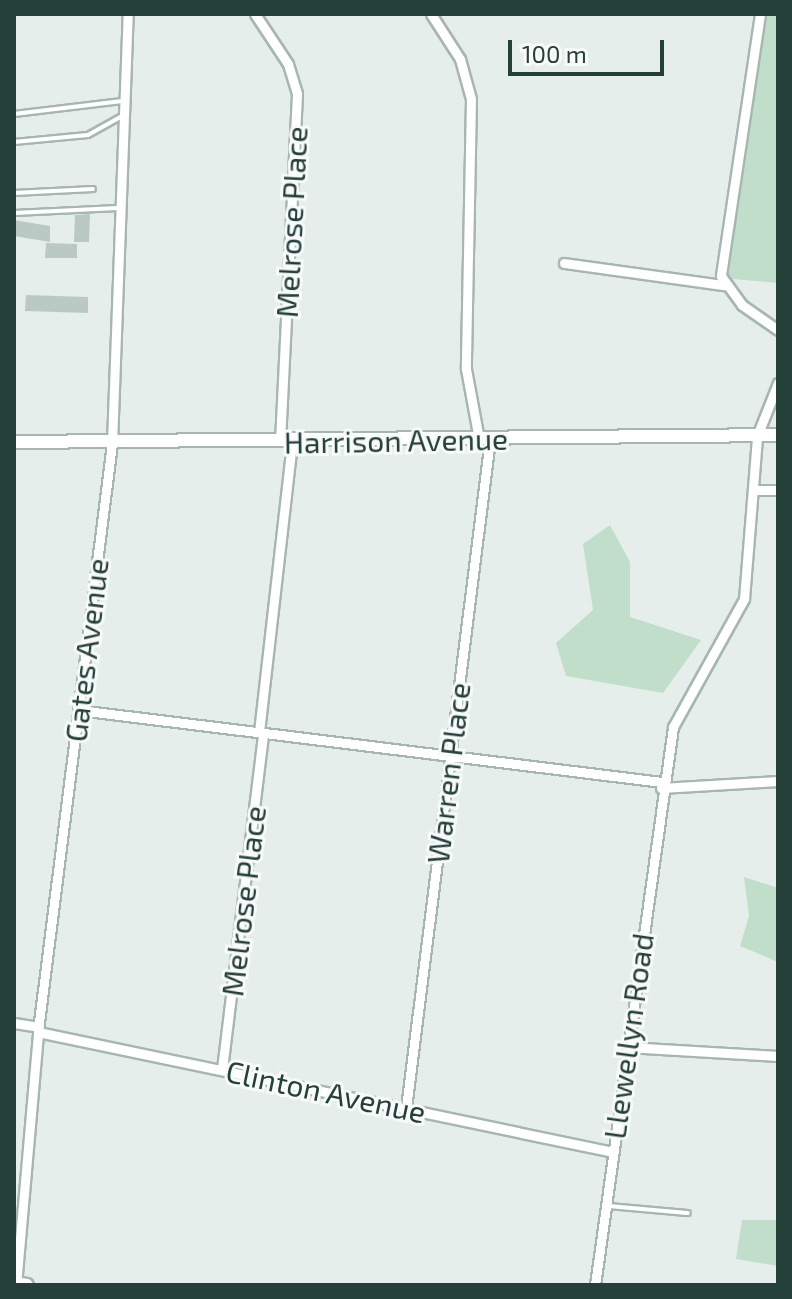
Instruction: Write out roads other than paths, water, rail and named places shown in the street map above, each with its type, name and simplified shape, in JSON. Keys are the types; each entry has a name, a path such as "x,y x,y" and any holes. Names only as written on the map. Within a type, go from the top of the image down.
{"street":[{"name":"Gates Avenue","path":"18,1284 38,1030 112,443 128,14"},
{"name":"Melrose Place","path":"222,1069 261,733 286,441 297,94 288,64 255,14"},
{"name":"Warren Place","path":"406,1108 451,756 484,439 466,369 471,99 460,59 431,14"},
{"path":"723,285 760,14"},
{"path":"564,263 723,285 778,330"},
{"name":"Llewellyn Road","path":"595,1285 662,785 682,704 720,653 744,599 757,436 778,383"},
{"name":"Harrison Avenue","path":"14,442 778,435"},
{"path":"753,490 778,490"},
{"path":"78,710 662,785 778,781"},
{"name":"Clinton Avenue","path":"14,1023 613,1152"},
{"path":"627,1047 778,1056"}],"lane":[{"path":"14,114 125,101"},
{"path":"14,142 88,135 124,115"},
{"path":"14,193 93,189"},
{"path":"14,213 121,208"},
{"path":"606,1206 688,1213"}]}
